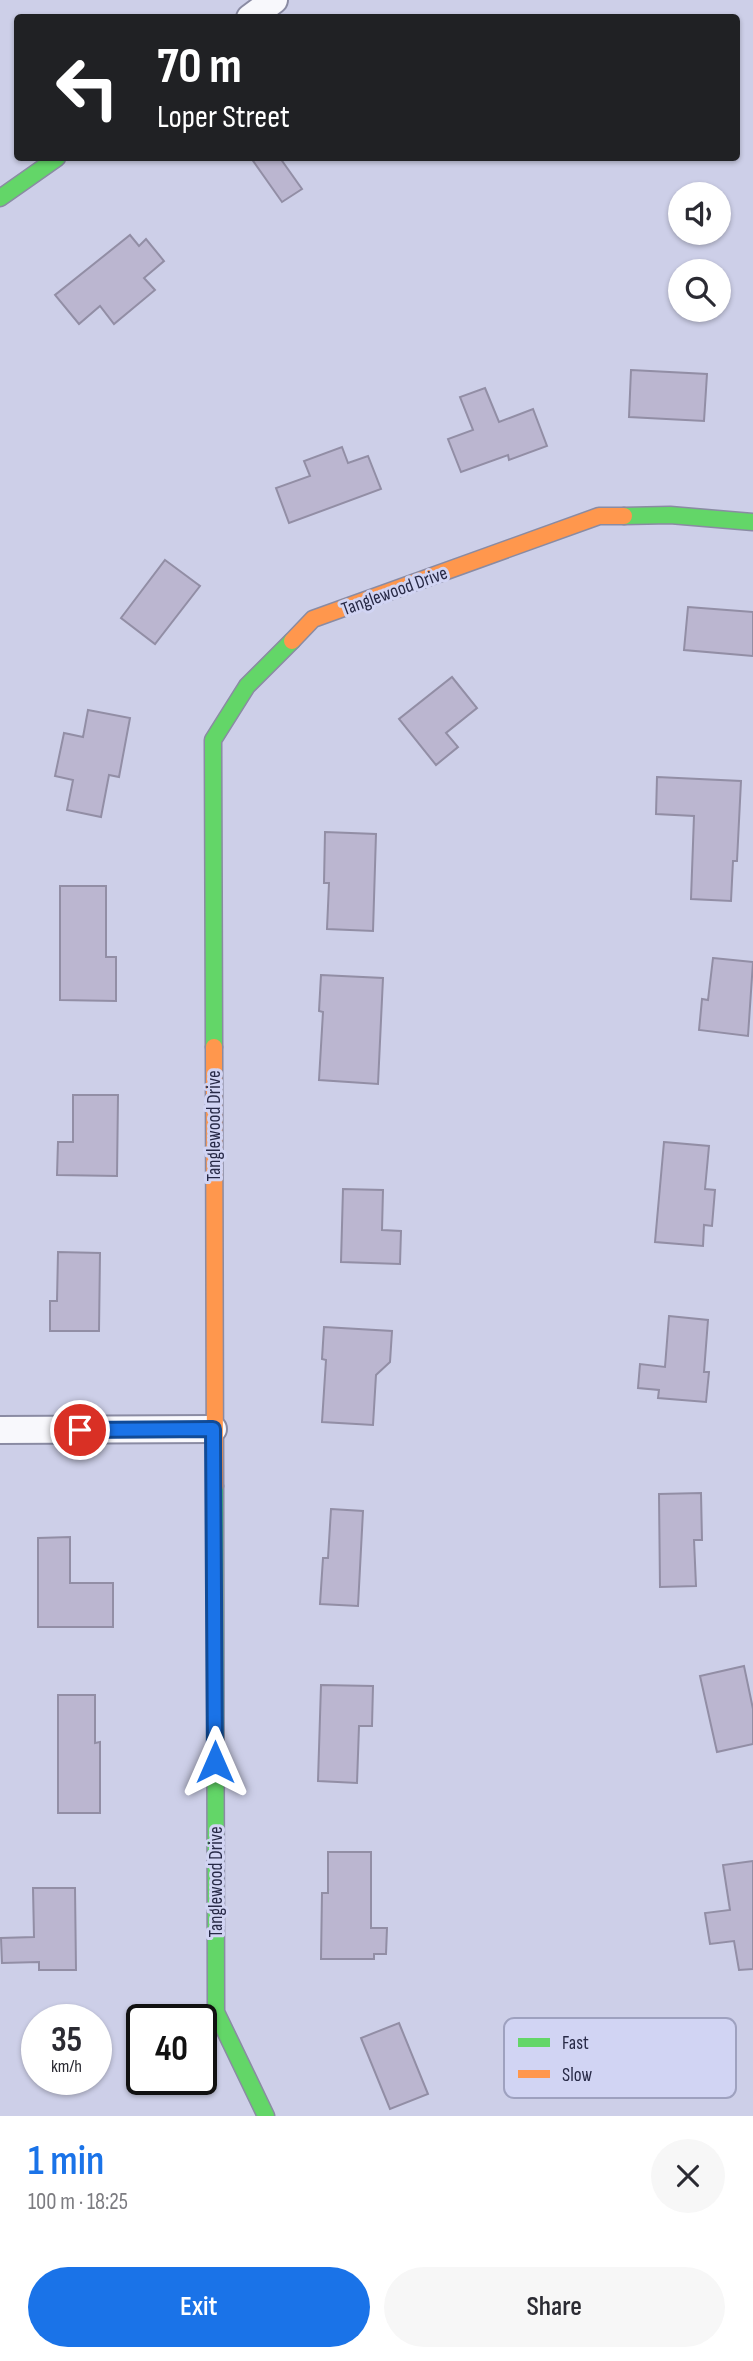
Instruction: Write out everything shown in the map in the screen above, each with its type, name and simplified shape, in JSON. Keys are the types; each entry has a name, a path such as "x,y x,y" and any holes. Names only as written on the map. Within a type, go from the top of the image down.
{"street":[{"path":"255,14 274,0"},
{"path":"0,198 53,161"},
{"name":"Tanglewood Drive","path":"267,2116 216,2012 214,740 247,686 313,619 599,516 670,515 753,522"},
{"path":"0,1430 213,1429"}],"building":[{"path":"253,161 282,161 302,189 282,202"},
{"path":"130,235 139,246 146,239 164,261 144,278 155,290 114,324 100,306 79,324 55,295"},
{"path":"631,370 707,374 704,421 629,417"},
{"path":"485,388 499,422 533,409 547,446 509,460 508,455 461,472 448,439 473,430 460,397"},
{"path":"342,447 348,463 368,456 381,489 289,523 276,488 310,476 304,461"},
{"path":"165,560 200,586 155,644 121,618"},
{"path":"688,607 753,612 753,656 684,650"},
{"path":"452,677 477,708 446,733 458,747 436,765 399,719"},
{"path":"88,710 130,718 119,777 109,775 101,817 67,810 73,780 55,776 64,733 83,737"},
{"path":"657,777 741,781 737,861 733,861 731,901 691,899 694,816 656,814"},
{"path":"325,832 376,834 373,931 327,929 329,883 324,883"},
{"path":"60,886 106,886 106,957 116,957 116,1001 60,1000"},
{"path":"713,958 753,962 748,1036 699,1030 702,999 708,1000"},
{"path":"321,975 383,978 378,1084 319,1080 323,1012 319,1011"},
{"path":"73,1095 118,1095 117,1176 57,1175 58,1142 73,1142"},
{"path":"664,1142 709,1146 705,1189 715,1190 712,1226 704,1225 703,1246 655,1242"},
{"path":"343,1189 383,1190 382,1230 401,1231 400,1264 341,1262"},
{"path":"58,1252 100,1253 99,1331 50,1331 50,1301 57,1301"},
{"path":"669,1316 708,1320 704,1372 709,1372 706,1402 658,1398 659,1390 638,1388 640,1364 665,1367"},
{"path":"324,1327 392,1331 390,1362 376,1375 373,1425 322,1422 326,1360 322,1359"},
{"path":"701,1493 702,1540 694,1540 696,1586 660,1587 659,1494"},
{"path":"331,1509 363,1511 358,1606 320,1604 323,1558 328,1558"},
{"path":"70,1537 70,1583 113,1583 113,1627 38,1627 38,1538"},
{"path":"744,1666 753,1709 753,1744 717,1752 700,1676"},
{"path":"321,1685 373,1686 372,1726 359,1726 357,1783 318,1781"},
{"path":"58,1695 95,1695 95,1743 100,1742 100,1813 58,1813"},
{"path":"328,1852 371,1852 371,1928 387,1928 386,1954 374,1954 374,1959 321,1959 322,1893 328,1893"},
{"path":"753,1861 753,1969 739,1970 734,1941 710,1944 705,1913 730,1910 723,1865"},
{"path":"33,1888 75,1888 76,1970 39,1970 39,1962 2,1963 1,1938 34,1937"},
{"path":"399,2023 428,2094 390,2109 361,2038"}],"traffic: fast":[{"path":"0,198 53,161"},
{"path":"624,516 670,515 753,522"},
{"path":"214,1047 213,740 247,686 292,641"},
{"path":"215,1486 216,2012 266,2116"}],"traffic: slow":[{"path":"292,641 313,619 599,516 624,516"},
{"path":"214,1047 215,1486"}],"route":[{"path":"80,1430 213,1429 215,1762"}]}
